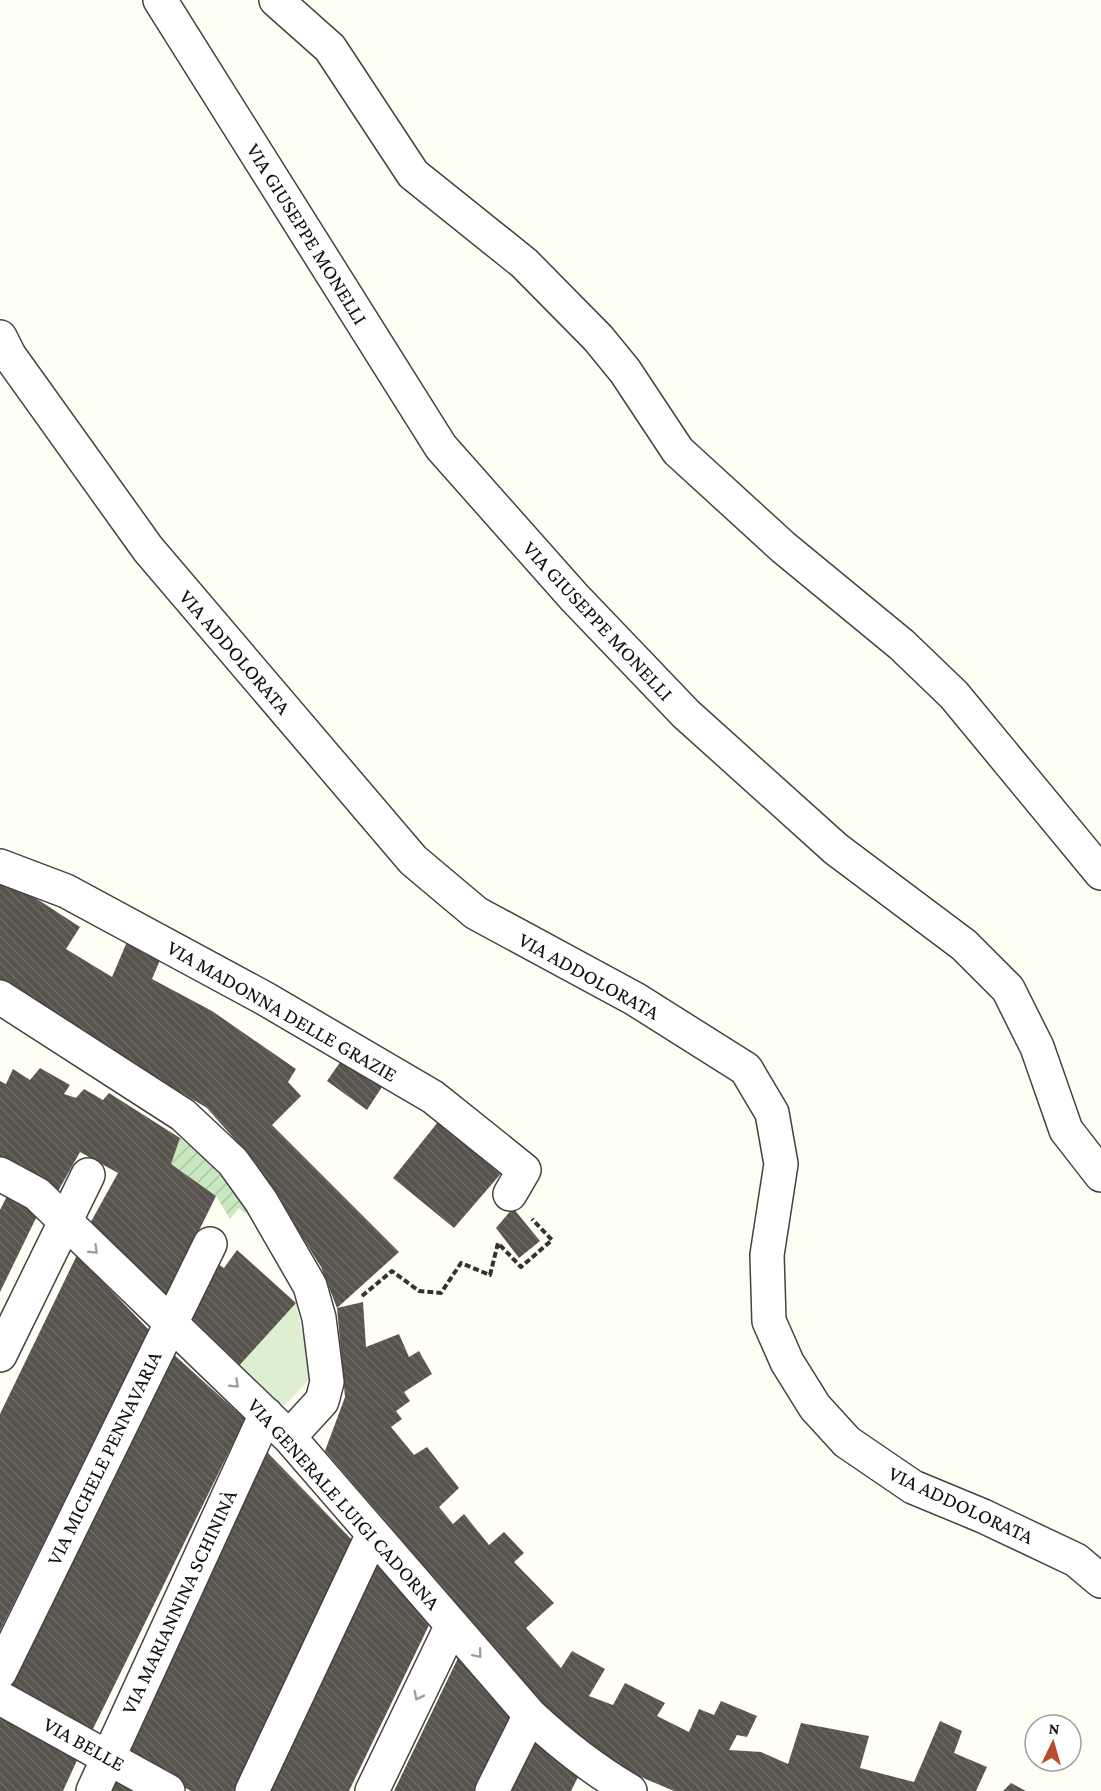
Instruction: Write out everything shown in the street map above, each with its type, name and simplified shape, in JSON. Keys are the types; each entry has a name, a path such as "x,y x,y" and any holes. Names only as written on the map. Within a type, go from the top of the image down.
{"street":[{"name":"VIA GIUSEPPE MONELLI","path":"160,0 441,447 574,597 686,714 836,849 964,945 1008,989 1037,1047 1066,1130 1101,1175"},
{"path":"276,0 330,48 413,174 524,263 598,338 625,371 678,451 783,547 902,645 954,695 1101,873"},
{"name":"VIA ADDOLORATA","path":"0,337 9,355 148,549 413,860 476,913 635,999 746,1069 772,1113 781,1164 767,1255 769,1321 787,1362 816,1407 847,1442 913,1487 983,1516 1076,1560 1101,1581"},
{"name":"VIA MADONNA DELLE GRAZIE","path":"0,866 66,891 264,998 433,1097 524,1170 510,1194"},
{"path":"0,997 183,1115 233,1162 261,1201 310,1286 319,1318 327,1382 322,1401 289,1437"},
{"name":"VIA GENERALE LUIGI CADORNA","path":"0,1174 37,1194 289,1437 530,1715 562,1745 595,1782 630,1791"},
{"path":"0,1356 88,1176"},
{"name":"VIA MICHELE PENNAVARIA","path":"0,1672 210,1244"},
{"name":"VIA MARIANNINA SCHININÀ","path":"93,1791 266,1414"},
{"path":"252,1791 374,1534"},
{"path":"372,1791 452,1625"},
{"name":"VIA BELLE","path":"0,1698 168,1791"},
{"path":"492,1791 530,1715"}],"path":[{"path":"362,1296 392,1271 419,1291 441,1293 461,1263 490,1275 498,1243 521,1267 552,1240 510,1194"}],"green space":[{"path":"180,1138 220,1175 253,1219 239,1208 230,1219 216,1196 171,1164"},
{"path":"296,1303 311,1378 280,1410 237,1368"}],"building":[{"path":"0,875 80,927 66,949 112,977 129,937 163,953 152,979 212,1011 296,1069 288,1082 301,1096 272,1125 399,1252 337,1308 321,1267 255,1162 207,1108 0,984"},
{"path":"343,1058 382,1087 367,1110 327,1081"},
{"path":"40,1068 70,1085 64,1094 76,1098 84,1089 103,1100 109,1093 180,1138 171,1164 216,1196 164,1302 88,1227 118,1173 80,1152 57,1193 0,1162 0,1081 6,1084 13,1069 30,1080"},
{"path":"442,1117 504,1170 454,1228 393,1178"},
{"path":"9,1192 38,1214 0,1292 0,1210"},
{"path":"513,1208 540,1241 519,1258 496,1228"},
{"path":"237,1250 296,1303 237,1368 187,1323 215,1262 224,1268"},
{"path":"77,1255 149,1330 0,1631 0,1414"},
{"path":"363,1302 366,1347 399,1334 409,1357 419,1351 432,1374 404,1392 410,1401 396,1411 402,1419 391,1427 414,1455 427,1447 459,1488 439,1507 453,1524 464,1514 489,1545 504,1532 524,1553 514,1562 554,1603 526,1628 561,1668 572,1651 605,1669 589,1696 613,1705 625,1683 665,1703 657,1716 689,1732 699,1709 714,1715 721,1701 757,1716 747,1737 737,1735 729,1750 761,1752 788,1764 801,1723 869,1736 860,1768 914,1782 940,1721 962,1731 954,1753 987,1767 976,1791 674,1791 629,1772 568,1733 325,1451 345,1397 337,1308"},
{"path":"171,1352 245,1419 91,1733 6,1687"},
{"path":"266,1451 356,1544 236,1791 191,1791 128,1757"},
{"path":"373,1559 431,1621 349,1791 264,1791"},
{"path":"459,1656 512,1717 476,1791 394,1791"},
{"path":"0,1714 79,1756 63,1791 0,1791"},
{"path":"530,1739 580,1773 571,1791 504,1791"},
{"path":"118,1777 143,1791 112,1791"},
{"path":"1011,1783 1026,1791 1003,1791"}]}
